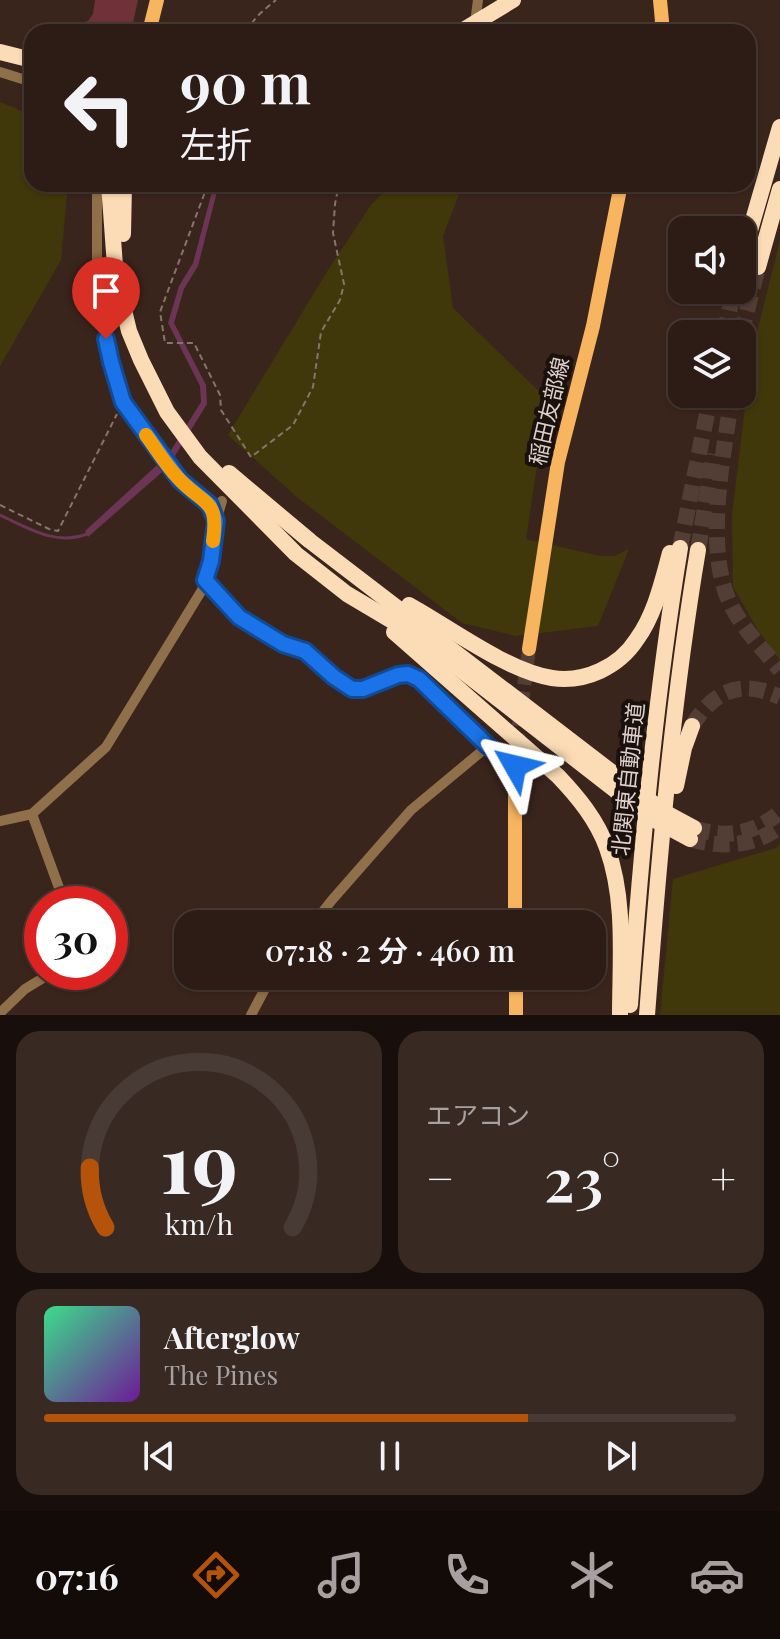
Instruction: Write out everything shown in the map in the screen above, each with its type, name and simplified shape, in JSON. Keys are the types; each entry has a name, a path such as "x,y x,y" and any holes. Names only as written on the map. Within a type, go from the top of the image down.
{"highway":[{"path":"474,24 513,0"},
{"path":"0,43 24,48"},
{"path":"0,52 24,58"},
{"path":"754,216 780,127"},
{"path":"758,267 780,189"},
{"path":"111,192 115,266 123,309 141,360 167,412 183,435 218,477 296,554 409,645 535,755 573,791 586,808 606,845 617,887 620,1015"},
{"path":"124,192 123,234 131,296 150,355 176,407 224,468 634,797 666,827 687,831"},
{"name":"北関東自動車道","path":"358,578 509,663 553,678 571,678 608,667 624,656 637,640 651,614 676,548 636,913 629,1015"},
{"name":"北関東自動車道","path":"647,1015 678,685 698,550"},
{"path":"347,594 416,635 634,797"},
{"path":"654,916 678,775 692,726"}],"main road":[{"path":"151,24 157,0"},
{"path":"660,0 661,24"},
{"name":"稲田友部線","path":"529,649 558,462 593,326 619,192"},
{"path":"515,761 515,910"},
{"path":"516,990 516,1015"}],"street":[{"path":"469,24 478,0"},
{"path":"0,72 24,80"},
{"path":"97,192 97,293 123,402 180,480 210,505 216,521"},
{"path":"0,821 32,814 106,747 202,590 211,561 222,501"},
{"path":"205,580 239,617 283,644 305,651 352,689 363,689 398,675 408,674 419,679 488,746 515,761"},
{"path":"325,910 411,810 488,746"},
{"path":"32,814 58,886"},
{"path":"0,1013 24,990"},
{"path":"251,1015 264,990"}],"path":[{"path":"251,24 276,0"},
{"path":"205,192 160,312 165,343 194,343 220,395 221,410 251,457 293,425 313,387 321,332 340,300 344,284 333,233 337,192"},
{"path":"0,505 58,531 123,402"}],"shaded area":[{"path":"0,102 24,112 24,192 67,192 61,260 0,366"},
{"path":"212,192 217,192 198,266 184,289 174,323 206,385 207,404 161,473 88,537 85,531 168,455 201,402 200,386 168,323 179,286 193,263"},
{"path":"383,192 460,192 443,236 453,308 547,399 526,539 600,556 614,556 629,549 598,626 516,636 462,623 298,498 228,435 371,205"},
{"path":"780,240 780,660 733,587 732,515 745,408 756,408 756,337"},
{"path":"780,844 780,1015 660,1015 673,879 776,848"}],"building":[{"path":"95,0 138,0 133,24 78,24 88,21 93,14"}],"waterway":[{"path":"0,515 53,537 87,534"}],"tunnel":[{"path":"745,320 758,267"},
{"path":"727,320 731,304"},
{"path":"680,548 708,408"},
{"path":"730,408 718,499 718,553 722,578 729,601 740,620 780,670"},
{"path":"698,550 714,454"},
{"path":"516,747 529,649"},
{"path":"692,726 710,704 730,691 753,689 780,697"},
{"path":"694,828 728,834 750,830 780,812"},
{"path":"690,839 736,844 759,839 780,827"}],"slow traffic":[{"path":"146,435 180,480 210,505 216,521 213,541"}],"route":[{"path":"106,339 123,402 180,480 210,505 216,521 211,561 205,580 239,617 283,644 305,651 352,689 363,689 398,675 408,674 419,679 488,746 515,766"}]}
